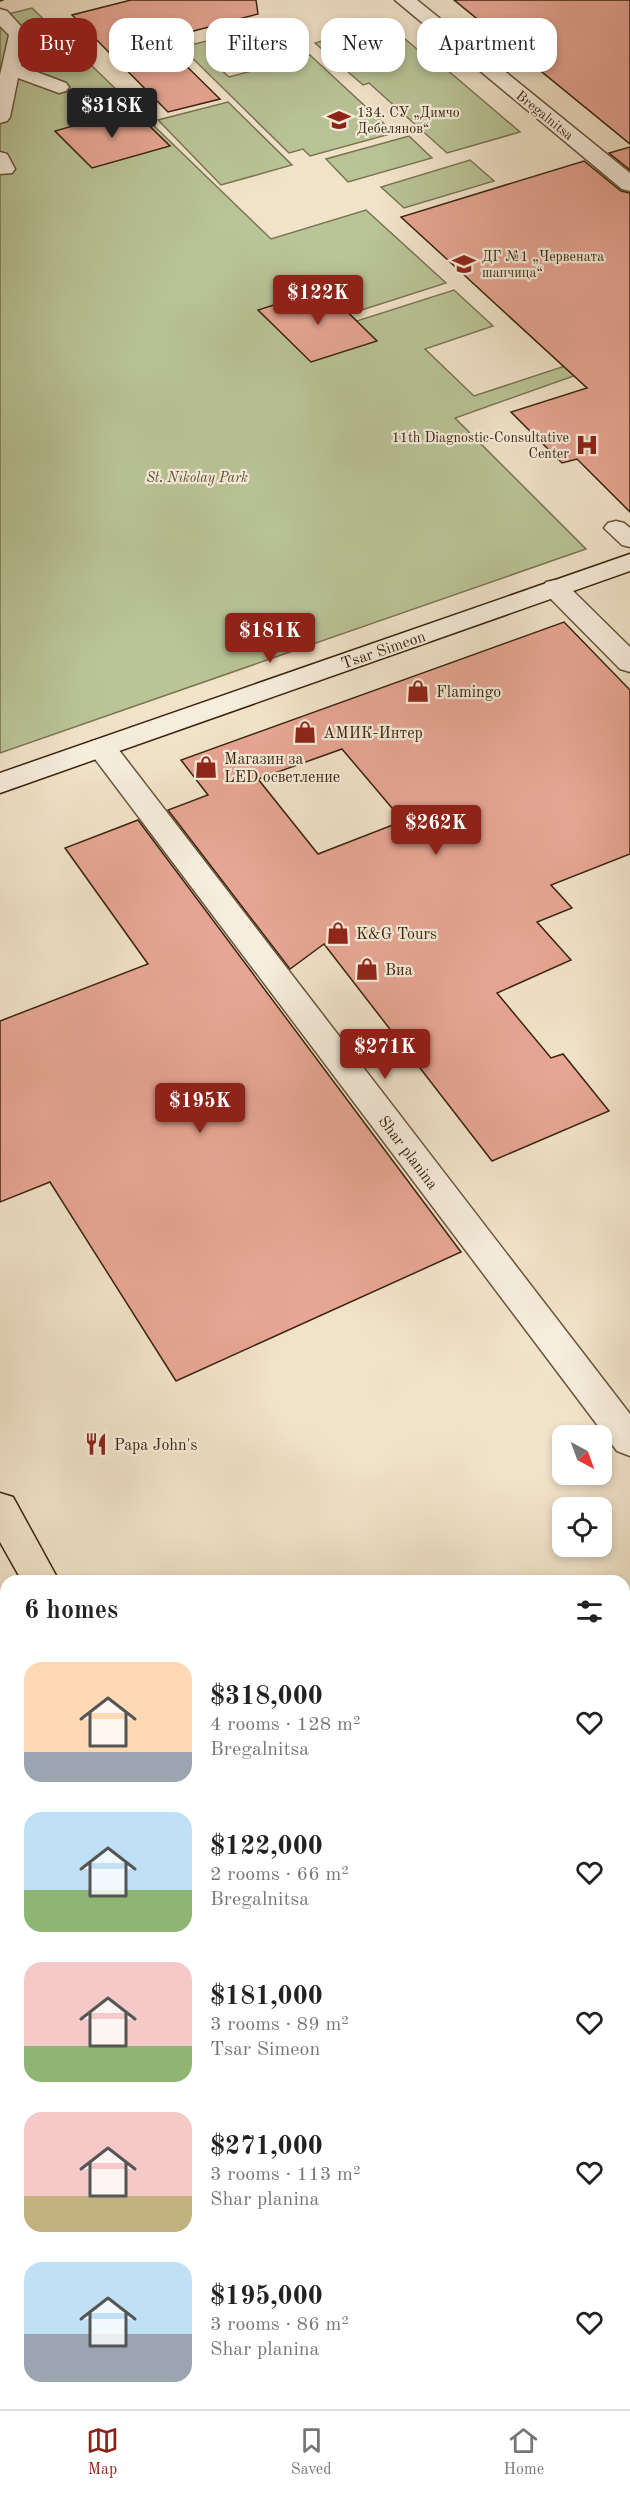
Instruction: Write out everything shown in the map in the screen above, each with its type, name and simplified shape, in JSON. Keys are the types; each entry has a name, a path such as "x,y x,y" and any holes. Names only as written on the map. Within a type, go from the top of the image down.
{"main road":[{"path":"0,1508 38,1575"}],"street":[{"name":"Bregalnitsa","path":"405,0 630,184"},
{"name":"Tsar Simeon","path":"0,783 630,562"},
{"path":"555,588 630,663"},
{"name":"Shar planina","path":"102,748 630,1441"}],"lane":[{"path":"0,15 19,34 0,117"},
{"path":"11,69 59,87"}],"green space":[{"name":"St. Nikolay Park","path":"32,8 42,18 18,18 18,72 97,71 271,239 366,210 446,283 349,314 357,321 454,290 493,326 425,349 474,396 589,358 599,367 455,418 586,549 0,753 0,16"},
{"path":"405,39 417,49 417,72 450,72 520,132 447,153 369,83 363,85 348,72 405,72"},
{"path":"206,41 206,71 194,60 195,44"},
{"path":"310,55 321,65 321,72 328,72 394,133 310,156 303,149 289,153 207,72 224,72 229,77 247,72 309,72"},
{"path":"228,102 292,165 221,185 158,120"},
{"path":"409,136 432,158 348,182 326,159"},
{"path":"470,160 494,181 404,208 381,187"}],"building":[{"path":"131,0 256,0 258,14 243,18 206,18 206,28 194,31 194,18 109,18 109,52 97,40 97,18 75,18 72,15"},
{"path":"454,0 630,0 630,144 542,72 557,72 557,18 476,18"},
{"path":"128,72 193,72 220,99 168,112"},
{"path":"132,109 170,146 92,168 55,131"},
{"path":"630,147 630,170 609,153"},
{"path":"584,161 621,191 630,193 630,512 577,459 562,463 511,412 587,388 401,217"},
{"path":"324,289 377,341 311,362 258,310"},
{"path":"564,622 630,690 630,854 551,885 572,908 537,922 571,960 497,993 551,1058 563,1054 609,1111 492,1161 324,944 290,969 168,810 208,795 181,760","holes":["342,749 403,821 318,854 258,779"]},
{"path":"138,820 461,1252 176,1381 50,1182 0,1202 0,1021 148,964 65,848"}],"place":[{"name":"134. СУ „Димчо Дебелянов“","path":"339,120"},
{"name":"ДГ №1 „Червената шапчица“","path":"464,264"},
{"name":"11th Diagnostic-Consultative Center","path":"587,445"},
{"name":"Flamingo","path":"418,691"},
{"name":"АМИК-Интер","path":"305,732"},
{"name":"Магазин за LED осветление","path":"206,767"},
{"name":"K&G Tours","path":"338,933"},
{"name":"Виа","path":"367,969"},
{"name":"Papa John's","path":"96,1444"}]}
